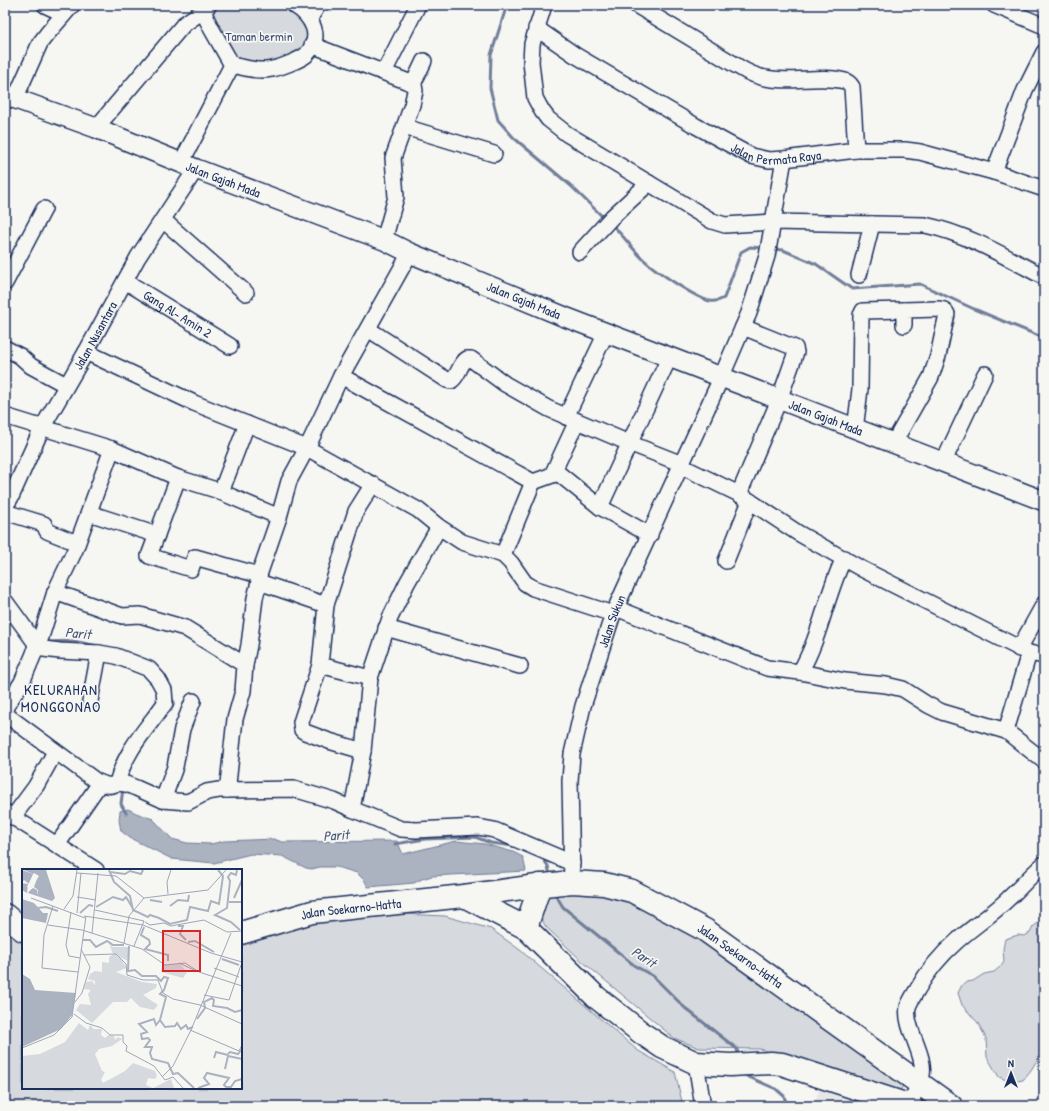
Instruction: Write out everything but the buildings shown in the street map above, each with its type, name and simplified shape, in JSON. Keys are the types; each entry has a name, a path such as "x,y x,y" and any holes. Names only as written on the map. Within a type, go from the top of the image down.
{"highway":[{"name":"Jalan Soekarno-Hatta","path":"242,933 312,912 464,896 558,880 604,884 632,891 705,930 920,1082 951,1106"},
{"path":"526,928 558,880"},
{"path":"464,896 526,928 596,997 662,1047 696,1063 730,1065 755,1063 782,1064 909,1106"},
{"path":"5,915 22,929"}],"main road":[{"name":"Jalan Gajah Mada","path":"10,97 96,128 188,166 384,240 410,253 669,358 1044,501"}],"street":[{"path":"10,97 40,43 68,10 45,5"},
{"path":"96,128 184,24 206,8 214,34 232,65 253,70 272,69 305,56 312,45 316,34 310,18 294,5"},
{"path":"310,18 318,5"},
{"path":"384,72 418,5"},
{"path":"544,5 532,44 532,83 535,98 548,119 567,134 712,221 725,225 773,222 926,225 949,230 1044,277"},
{"path":"636,5 737,66 761,78 837,79 848,82 852,87 856,150"},
{"path":"994,5 1044,26"},
{"name":"Jalan Permata Raya","path":"536,28 575,55 744,152 760,158 784,159 856,150 890,149 920,152 994,172 1044,189"},
{"path":"312,45 413,84"},
{"path":"994,172 1030,79 1044,52"},
{"path":"384,240 396,197 393,158 405,127 415,91 413,84 424,61"},
{"name":"Jalan Nusantara","path":"5,507 42,428 86,352 125,280 163,220 232,65"},
{"path":"405,127 494,154"},
{"name":"Jalan Sukun","path":"558,880 572,754 582,706 615,611 682,465 749,313 768,249 784,159"},
{"path":"580,252 608,222 649,183"},
{"path":"5,283 44,209"},
{"path":"163,220 246,293"},
{"path":"859,275 872,224"},
{"path":"228,790 235,720 243,691 245,665 255,598 259,579 289,482 341,376 410,253"},
{"name":"Gang Al- Amin 2","path":"125,280 230,346"},
{"path":"904,310 904,325"},
{"path":"855,430 860,389 861,315 863,311 944,310 947,314 938,356 931,377 893,444"},
{"path":"726,561 744,498 796,350 795,348 743,327"},
{"path":"368,329 447,380 451,381 454,379 463,361 466,359 471,359 505,384 549,408 682,465 744,498 798,533 862,569 1024,651 1044,656"},
{"path":"552,475 572,419 606,333"},
{"path":"5,348 20,356 31,366 66,385"},
{"path":"86,352 194,403 307,448 418,510 462,542 503,555 511,563 525,584 533,588 615,611 767,668 886,685 903,689 928,706 942,712 1006,731 1044,761"},
{"path":"600,507 669,358"},
{"path":"942,463 984,374"},
{"path":"341,376 533,482"},
{"path":"5,416 112,449 178,478 221,492 279,517"},
{"path":"221,492 247,424"},
{"path":"5,708 22,682 38,644 55,592 89,513 112,449"},
{"path":"503,555 533,482 558,473 600,507 650,535"},
{"path":"178,478 149,556 191,570 195,557 259,579 326,605"},
{"path":"363,751 329,741 302,730 302,722 320,665 326,605 356,511 373,484"},
{"path":"5,512 44,524 47,531 77,543"},
{"path":"89,513 157,535"},
{"path":"352,809 363,751 370,678 390,618 407,583 440,527"},
{"path":"800,672 810,656 837,573 844,558"},
{"path":"55,592 122,616 140,615 186,628 245,665"},
{"path":"5,600 38,644 60,651 99,653 116,656 149,669 158,679 164,690 165,703 133,744 120,772 117,783"},
{"path":"1006,731 1024,651 1044,604"},
{"path":"386,628 520,666"},
{"path":"90,701 99,653"},
{"path":"320,665 370,678"},
{"path":"162,800 175,767 182,728 193,700"},
{"path":"5,714 55,752 100,783 111,785 117,783 126,784 162,800 188,802 207,792 219,790 294,789 334,801 401,829 478,828 494,830 558,880"},
{"path":"55,752 36,786 9,815 94,869"},
{"path":"57,845 100,783"},
{"path":"909,1106 920,1082 923,1070 915,1038 910,1028 908,1007 926,974 956,942 1008,899 1044,864"},
{"path":"696,1063 703,1106"}],"shaded area":[{"path":"128,809 153,819 172,839 187,843 211,844 224,841 274,839 282,842 397,841 403,854 456,841 485,844 513,852 523,857 526,871 432,876 414,883 368,887 365,881 357,873 337,867 306,868 282,856 251,854 214,863 172,859 130,838 121,831 119,820 120,811"},
{"path":"820,1086 884,1106 814,1106"}],"green space":[{"name":"Taman bermin","path":"216,5 286,5 299,16 312,34 301,53 275,65 239,62 207,12"},
{"path":"577,892 607,892 643,902 695,935 905,1083 899,1092 760,1049 699,1048 674,1038 583,962 546,927 537,912 541,897"},
{"path":"403,914 445,916 491,929 520,950 637,1050 675,1072 683,1106 5,1106 5,926 22,940 22,1089 242,1089 242,940 329,918"},
{"path":"1044,918 1044,1049 1023,1080 1011,1082 999,1077 987,1057 986,1038 978,1023 962,1005 958,993 962,985 973,981 984,974 994,972 1000,967 1004,961 1003,949 1005,939 1018,935 1024,936 1030,933 1033,927"}],"waterway":[{"path":"507,5 491,55 490,88 498,120 514,138 570,185 605,219"},
{"path":"611,224 642,258 655,269 695,295 710,301 717,301 724,298 741,252 750,247 764,248"},
{"path":"772,249 783,250 816,264 852,289 920,284 974,309 1044,338"},
{"name":"Parit","path":"46,642 73,641 98,646"},
{"name":"Parit","path":"164,715 171,710 174,702 170,698"},
{"name":"Parit","path":"123,788 121,804 126,813"},
{"name":"Parit","path":"395,844 425,839 475,837 491,843 513,846"},
{"name":"Parit","path":"542,857 548,866 550,876"},
{"name":"Parit","path":"554,892 563,907 635,966 653,976 685,1008 737,1049 739,1057"},
{"name":"Parit","path":"742,1074 776,1089 784,1096 787,1106"}],"district":[{"name":"KELURAHAN MONGGONAO","path":"61,698"}]}
